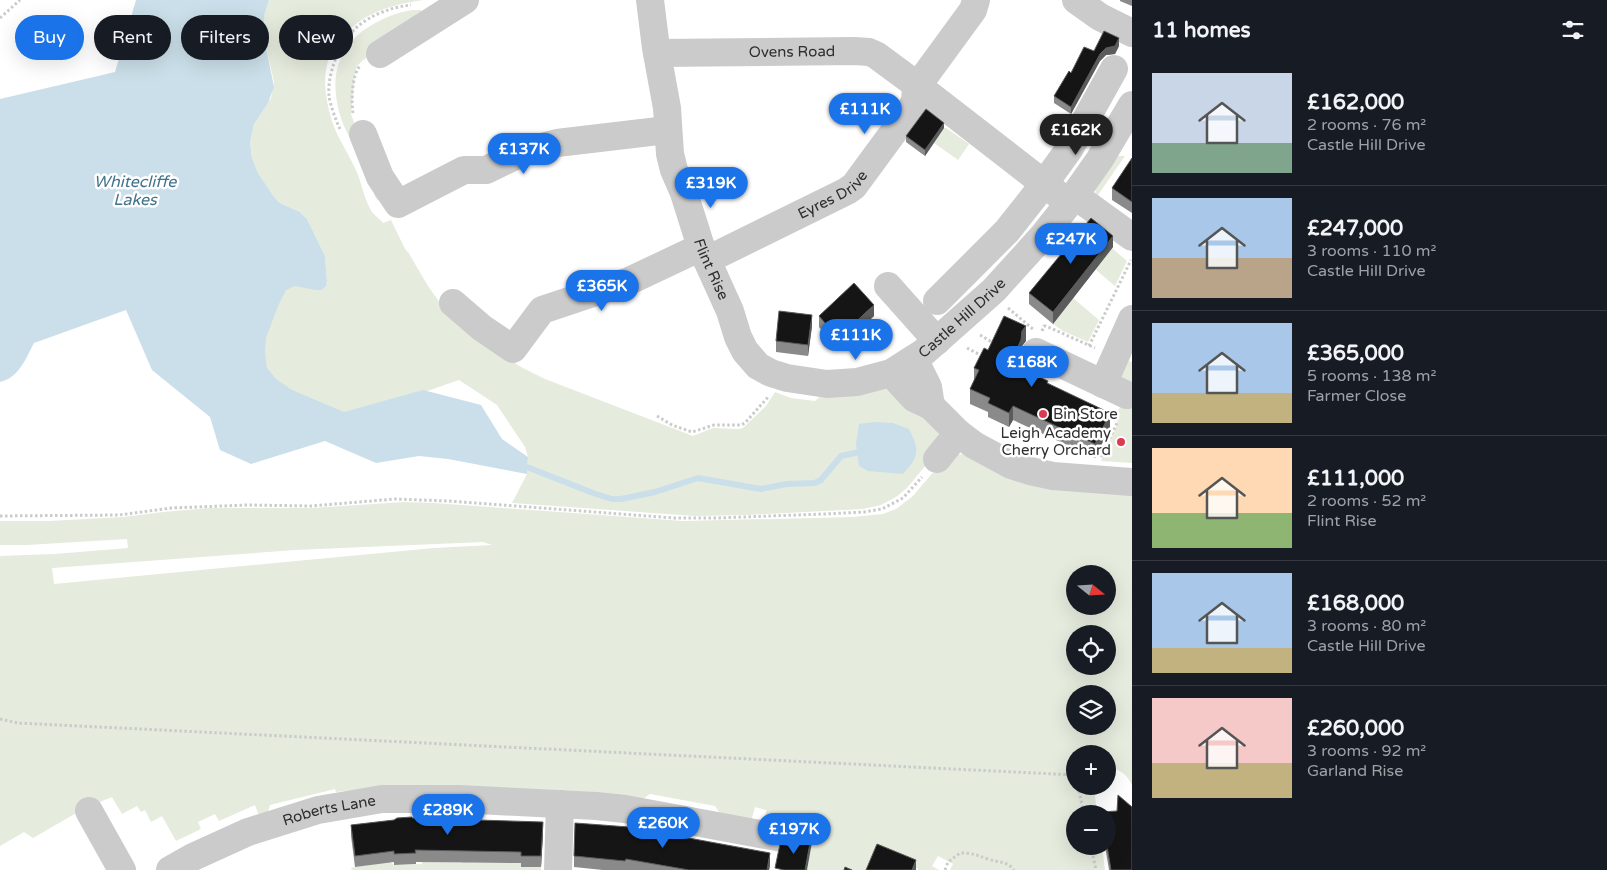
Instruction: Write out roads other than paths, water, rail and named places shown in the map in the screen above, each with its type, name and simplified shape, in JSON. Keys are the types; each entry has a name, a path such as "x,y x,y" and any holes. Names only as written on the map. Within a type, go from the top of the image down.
{"street":[{"name":"Flint Rise","path":"650,0 667,108 674,170 684,193 704,253 730,311 745,352 758,366 779,376 836,384 857,382 903,366"},
{"name":"Eyres Drive","path":"453,303 482,328 513,349 542,310 704,253 749,240 852,188 912,107 918,86 973,10 976,0"},
{"path":"1076,0 1100,17 1132,33"},
{"path":"380,54 454,7"},
{"name":"Ovens Road","path":"657,54 865,51 876,55 918,86"},
{"path":"937,301 1007,231 1044,184 1070,148 1114,69"},
{"path":"918,86 1044,184 1132,237"},
{"name":"Castle Hill Drive","path":"1132,105 1100,159 1042,237 1000,284 964,318 903,366 928,387 931,406 958,433 974,446 990,455 1011,465 1053,476 1132,482"},
{"path":"353,133 398,204 464,170 486,170 526,151 557,143 668,130"},
{"path":"888,286 937,341"},
{"path":"1103,384 1132,319"},
{"path":"1038,343 1103,384 1127,395"},
{"path":"937,459 958,433"},
{"name":"Roberts Lane","path":"170,870 193,857 248,832 318,810 382,799 458,799 596,806 793,840"},
{"path":"558,870 560,804"},
{"path":"89,811 122,870"}],"water":[{"name":"Whitecliffe Lakes","path":"136,0 269,0 264,15 181,15 181,60 269,60 274,87 268,103 254,124 250,142 252,158 258,173 274,197 280,203 300,212 307,219 325,256 327,281 326,286 321,290 295,286 286,290 266,338 267,368 276,379 292,390 344,412 423,390 481,405 502,439 528,457 527,474 448,459 419,456 376,463 325,441 251,464 220,450 210,417 152,370 126,310 34,343 17,372 7,380 0,382 0,99 115,72 118,60 171,60 171,15 132,15"},
{"path":"874,422 893,423 909,429 915,443 916,453 915,458 903,474 868,471 859,466 856,444 859,424"}],"waterway":[{"path":"527,467 593,493 612,499 621,499 655,492 698,478 761,489 787,484 815,483 821,480 841,456 864,451"}],"place":[{"name":"Bin Store","path":"1043,414"},
{"name":"Leigh Academy Cherry Orchard","path":"1121,442"}]}
